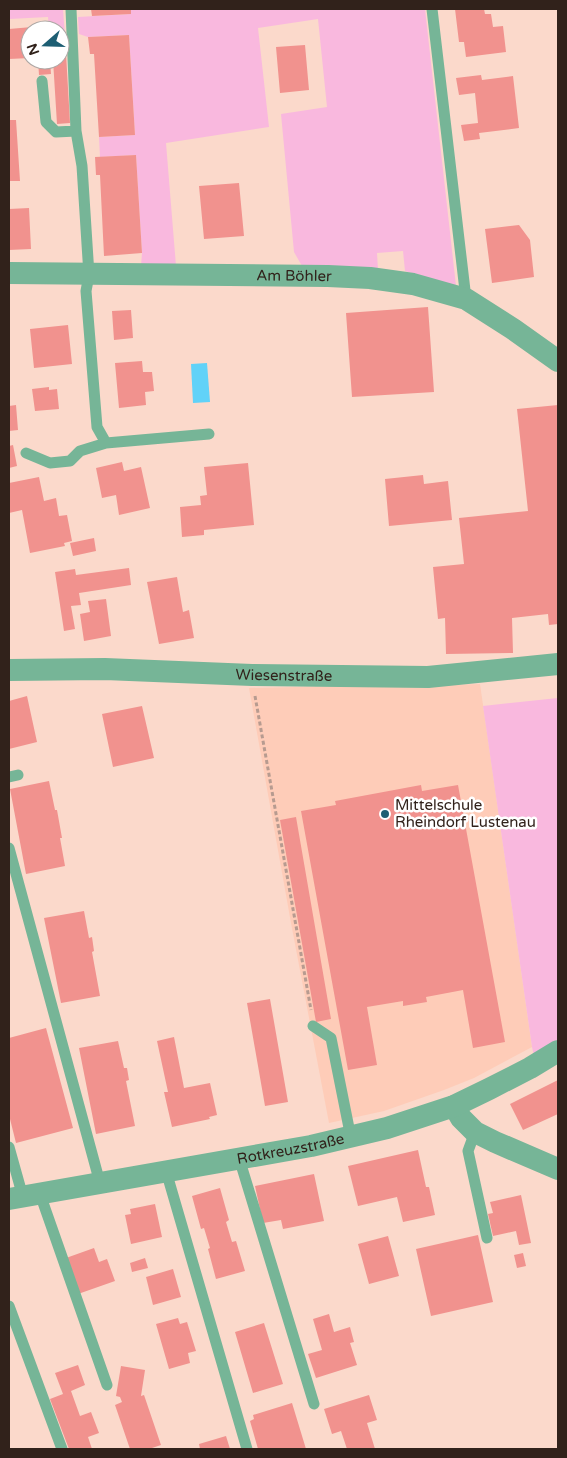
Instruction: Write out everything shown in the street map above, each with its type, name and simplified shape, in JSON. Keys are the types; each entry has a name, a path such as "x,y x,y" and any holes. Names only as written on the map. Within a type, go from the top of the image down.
{"street":[{"name":"Am Böhler","path":"9,273 328,276 370,278 413,284 466,299 558,361"},
{"name":"Wiesenstraße","path":"9,670 105,669 252,675 428,677 558,664"},
{"name":"Rotkreuzstraße","path":"24,1196 311,1146 387,1128 454,1106 514,1077 558,1051"},
{"path":"454,1106 461,1118 475,1132 558,1170"}],"lane":[{"path":"71,9 76,131 82,166 89,275 86,291 97,427 106,443"},
{"path":"432,9 466,299"},
{"path":"42,82 46,122 56,132 76,131"},
{"path":"26,453 50,463 70,461 80,451 106,443 210,434"},
{"path":"9,848 100,1183"},
{"path":"313,1026 331,1038 350,1138"},
{"path":"475,1132 468,1151 487,1238"},
{"path":"9,1147 24,1196 107,1385"},
{"path":"239,1158 314,1404"},
{"path":"166,1171 247,1449"},
{"path":"9,1306 62,1449"}],"path":[{"path":"252,675 313,1026"}],"shaded area":[{"path":"9,9 63,9 64,20 48,20 48,17 9,19"},
{"path":"131,9 425,9 456,286 405,271 403,251 377,253 378,270 302,266 294,252 281,114 327,107 318,19 258,28 269,127 166,143 176,266 141,266 142,253 136,155 100,157 99,137 135,135 129,35 88,37 79,34 78,17 131,14"},
{"name":"Mittelschule Rheindorf Lustenau","path":"480,684 532,1047 474,1078 444,1090 384,1111 329,1123 249,688"},
{"path":"558,698 558,1051 536,1064 483,706"}],"water":[{"path":"207,363 210,402 193,403 191,364"}],"building":[{"path":"91,9 131,9 131,14 92,16"},
{"path":"455,9 484,9 485,14 491,14 493,27 503,26 506,52 466,57 464,42 459,42"},
{"path":"20,28 20,58 9,59 9,29"},
{"path":"129,35 135,135 99,137 94,54 90,54 88,37"},
{"path":"305,45 309,90 280,93 276,47"},
{"path":"39,70 51,70 51,74 39,75"},
{"path":"54,70 67,70 70,123 57,124"},
{"path":"481,75 482,80 513,76 519,128 479,133 480,139 464,141 461,125 478,123 475,93 459,95 456,78"},
{"path":"9,120 16,120 20,181 9,181"},
{"path":"136,155 142,253 104,256 100,175 96,175 95,157"},
{"path":"239,183 244,236 204,239 199,186"},
{"path":"29,208 31,249 9,250 9,209"},
{"path":"519,225 530,240 534,277 492,283 485,229"},
{"path":"428,307 434,392 352,397 346,313"},
{"path":"131,310 133,338 114,340 112,311"},
{"path":"68,325 72,364 34,368 30,329"},
{"path":"142,361 143,372 152,372 154,391 145,392 146,405 119,408 115,363"},
{"path":"49,387 49,390 57,389 59,409 35,411 32,389"},
{"path":"16,405 18,430 9,431 9,406"},
{"path":"558,405 558,624 549,625 548,614 512,618 513,653 446,654 445,618 438,619 433,567 464,564 459,518 528,511 517,409"},
{"path":"13,445 17,466 9,468 9,446"},
{"path":"122,462 124,471 141,467 150,508 119,515 116,495 102,498 96,468"},
{"path":"248,463 254,525 204,530 204,535 182,537 180,507 201,505 200,496 207,495 204,467"},
{"path":"423,475 424,484 448,481 452,520 389,526 385,479"},
{"path":"39,477 44,501 56,498 59,516 67,515 72,541 64,543 65,546 30,553 22,510 9,513 9,483"},
{"path":"94,538 96,551 73,556 70,543"},
{"path":"129,568 131,585 79,593 81,605 71,606 75,629 64,631 55,572 75,569 76,575"},
{"path":"177,577 183,612 189,610 194,638 159,644 147,582"},
{"path":"106,599 111,636 84,641 80,614 90,612 88,601"},
{"path":"27,696 37,742 9,749 9,701"},
{"path":"142,706 154,758 113,767 102,714"},
{"path":"49,781 55,810 57,810 65,866 26,874 10,789"},
{"path":"421,785 422,791 458,785 505,1042 473,1048 463,990 426,997 427,1002 403,1006 403,1001 367,1007 377,1065 348,1070 301,811 336,805 335,801"},
{"path":"296,817 331,1019 316,1022 280,820"},
{"path":"84,911 89,938 92,937 94,951 92,952 100,996 61,1003 44,918"},
{"path":"270,999 288,1102 265,1106 247,1003"},
{"path":"46,1028 73,1128 16,1143 9,1115 9,1038"},
{"path":"174,1037 184,1088 210,1083 217,1115 209,1117 210,1119 172,1127 164,1092 168,1092 157,1041"},
{"path":"118,1041 124,1068 127,1068 129,1080 126,1081 135,1126 96,1134 79,1048"},
{"path":"558,1080 558,1114 523,1130 510,1104"},
{"path":"418,1150 426,1187 429,1187 435,1215 403,1222 397,1197 358,1206 348,1166"},
{"path":"314,1174 324,1221 283,1229 281,1220 263,1223 255,1186"},
{"path":"220,1188 229,1220 226,1222 232,1242 236,1241 245,1271 216,1279 208,1249 210,1248 204,1228 201,1229 192,1196"},
{"path":"521,1195 531,1243 519,1245 516,1231 493,1236 488,1214 493,1213 490,1202"},
{"path":"155,1204 162,1237 131,1244 125,1215 131,1214 130,1209"},
{"path":"478,1235 493,1302 431,1316 416,1249"},
{"path":"388,1236 399,1276 369,1284 358,1244"},
{"path":"94,1248 99,1262 107,1259 115,1281 78,1294 66,1258"},
{"path":"523,1253 526,1266 517,1268 514,1255"},
{"path":"145,1258 148,1268 132,1272 130,1263"},
{"path":"173,1269 181,1297 153,1305 146,1277"},
{"path":"329,1314 334,1332 350,1327 354,1342 350,1343 357,1365 316,1378 308,1354 322,1350 313,1319"},
{"path":"178,1318 180,1324 187,1322 196,1351 188,1353 190,1363 169,1369 156,1324"},
{"path":"264,1323 283,1384 253,1393 235,1332"},
{"path":"78,1365 85,1385 71,1391 80,1416 91,1412 99,1433 88,1437 92,1449 69,1449 50,1399 63,1394 55,1373"},
{"path":"121,1366 145,1370 141,1396 144,1395 161,1445 149,1449 130,1449 115,1405 122,1402 120,1397 116,1396"},
{"path":"369,1395 377,1420 367,1423 375,1449 347,1449 341,1431 332,1434 324,1409"},
{"path":"292,1403 306,1449 258,1449 250,1421 254,1419 253,1415"},
{"path":"226,1436 230,1449 200,1449 199,1444"}],"place":[{"name":"Mittelschule Rheindorf Lustenau","path":"385,814"}]}
